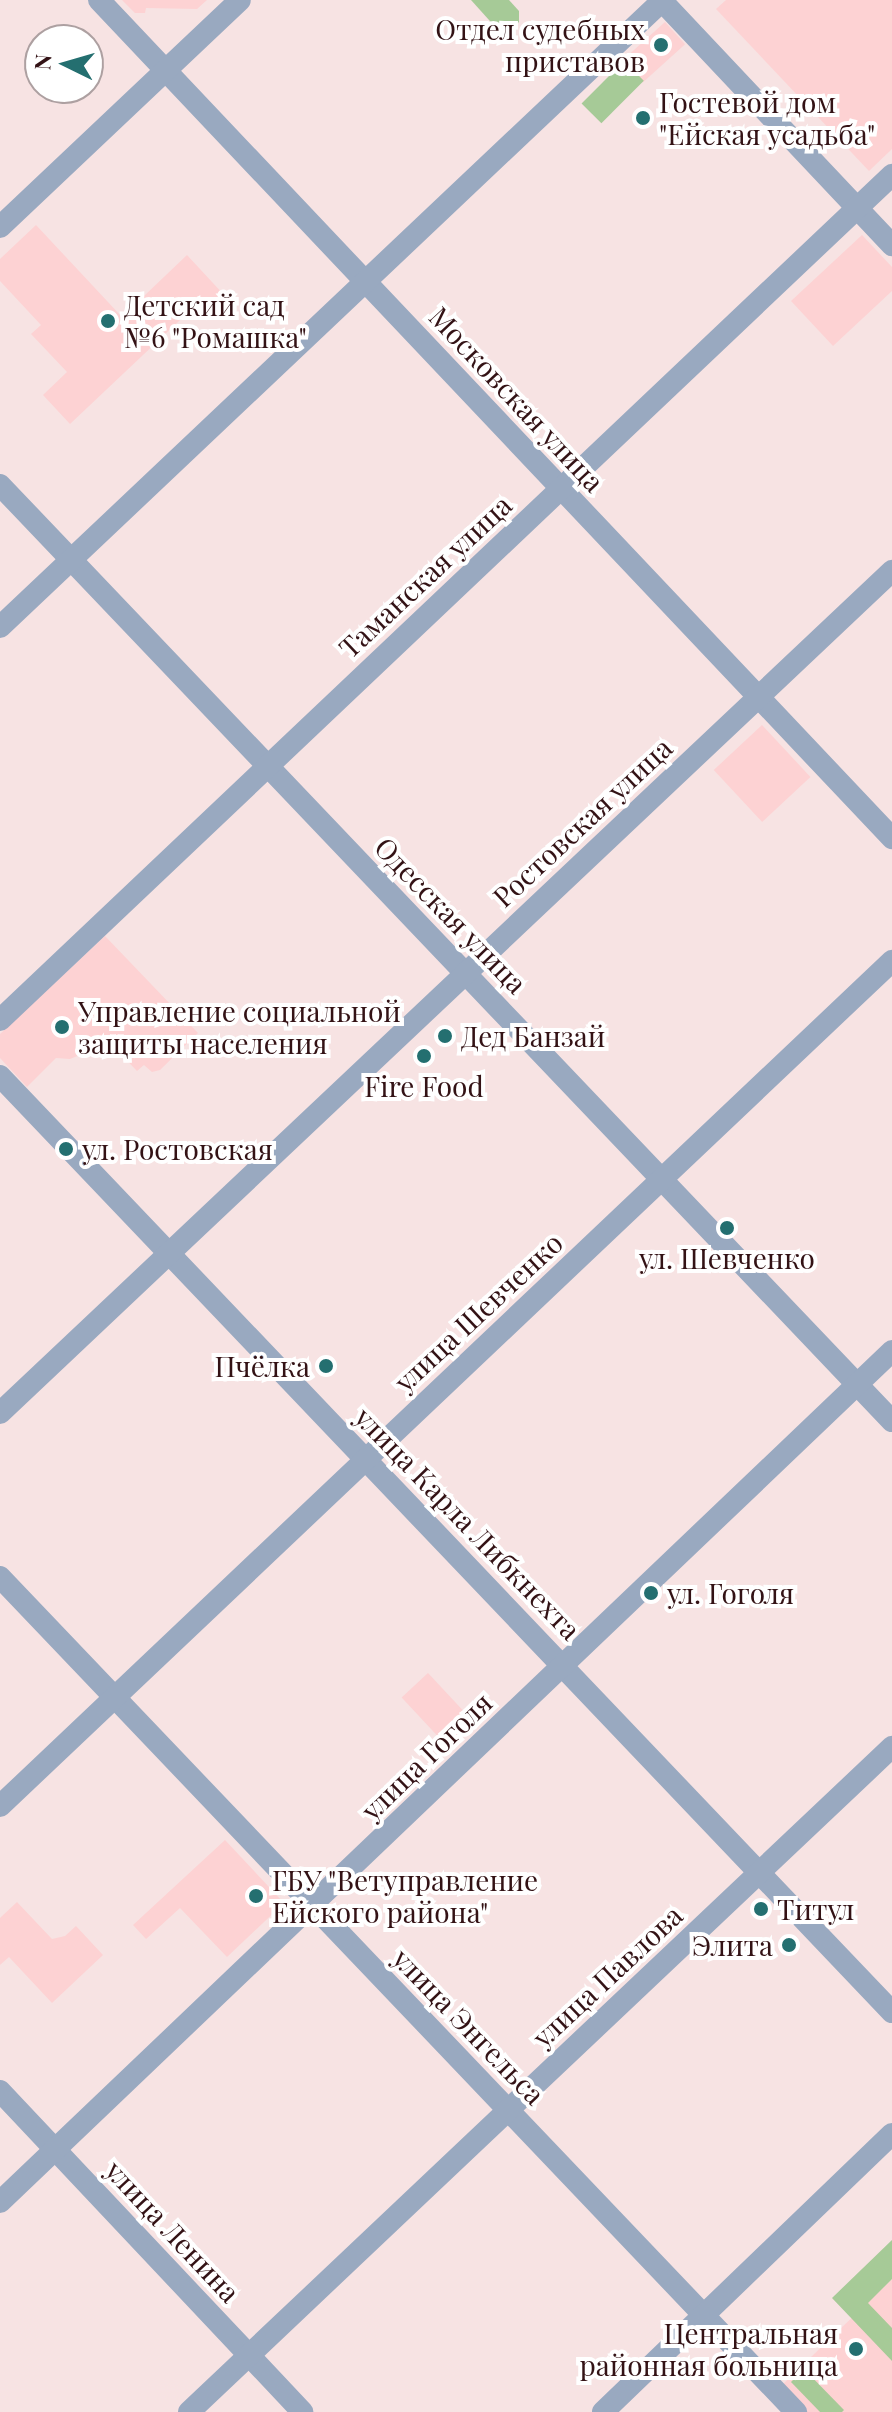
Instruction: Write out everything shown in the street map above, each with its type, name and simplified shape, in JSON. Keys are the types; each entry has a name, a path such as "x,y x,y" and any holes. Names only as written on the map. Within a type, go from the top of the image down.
{"street":[{"name":"Московская улица","path":"99,0 892,838"},
{"path":"0,227 240,0"},
{"path":"0,627 661,0 892,245"},
{"name":"Таманская улица","path":"0,1020 892,175"},
{"name":"Одесская улица","path":"0,485 892,1421"},
{"name":"Ростовская улица","path":"0,1413 892,571"},
{"name":"улица Шевченко","path":"0,1806 892,961"},
{"name":"улица Карла Либкнехта","path":"0,1076 892,2012"},
{"name":"улица Гоголя","path":"0,2202 892,1351"},
{"name":"улица Энгельса","path":"0,1577 796,2412"},
{"name":"улица Павлова","path":"189,2412 892,1747"},
{"name":"улица Ленина","path":"0,2091 303,2412"},
{"path":"603,2412 892,2134"}],"shaded area":[{"path":"122,0 207,0 197,9 146,8 145,13 135,13"},
{"path":"726,0 892,0 892,149 869,171 716,9"},
{"path":"665,22 685,44 643,82 623,60"},
{"name":"Детский сад №6 \"Ромашка\"","path":"36,225 122,317 187,255 225,296 206,314 197,304 70,424 43,395 67,372 31,334 41,325 0,281 0,259"},
{"path":"862,235 892,267 892,291 833,346 791,301"},
{"path":"762,725 810,777 762,822 714,770"},
{"path":"105,936 198,1033 160,1070 152,1072 144,1065 137,1071 110,1043 70,1059 56,1058 27,1087 0,1058 0,1034"},
{"path":"428,1673 474,1722 447,1747 402,1698"},
{"path":"225,1840 284,1903 227,1957 180,1908 146,1939 133,1925"},
{"path":"17,1902 52,1939 65,1936 76,1926 103,1955 52,2003 9,1957 0,1965 0,1918"},
{"name":"Центральная районная больница","path":"892,2279 892,2412 800,2412 781,2386"}],"green space":[{"path":"471,0 509,0 519,11 519,22 510,30 498,30"},
{"path":"624,61 644,81 601,123 582,103"},
{"path":"892,2240 892,2279 868,2303 892,2328 892,2361 832,2298"},
{"path":"804,2369 844,2410 842,2412 820,2412 791,2382"}],"place":[{"name":"Отдел судебных приставов","path":"661,45"},
{"name":"Гостевой дом \"Ейская усадьба\"","path":"643,118"},
{"name":"Детский сад №6 \"Ромашка\"","path":"108,321"},
{"name":"Управление социальной защиты населения","path":"62,1027"},
{"name":"Дед Банзай","path":"445,1036"},
{"name":"Fire Food","path":"424,1056"},
{"name":"ул. Ростовская","path":"66,1149"},
{"name":"ул. Шевченко","path":"727,1228"},
{"name":"Пчёлка","path":"326,1366"},
{"name":"ул. Гоголя","path":"651,1593"},
{"name":"ГБУ \"Ветуправление Ейского района\"","path":"256,1896"},
{"name":"Титул","path":"761,1909"},
{"name":"Элита","path":"789,1945"},
{"name":"Центральная районная больница","path":"856,2349"}]}
